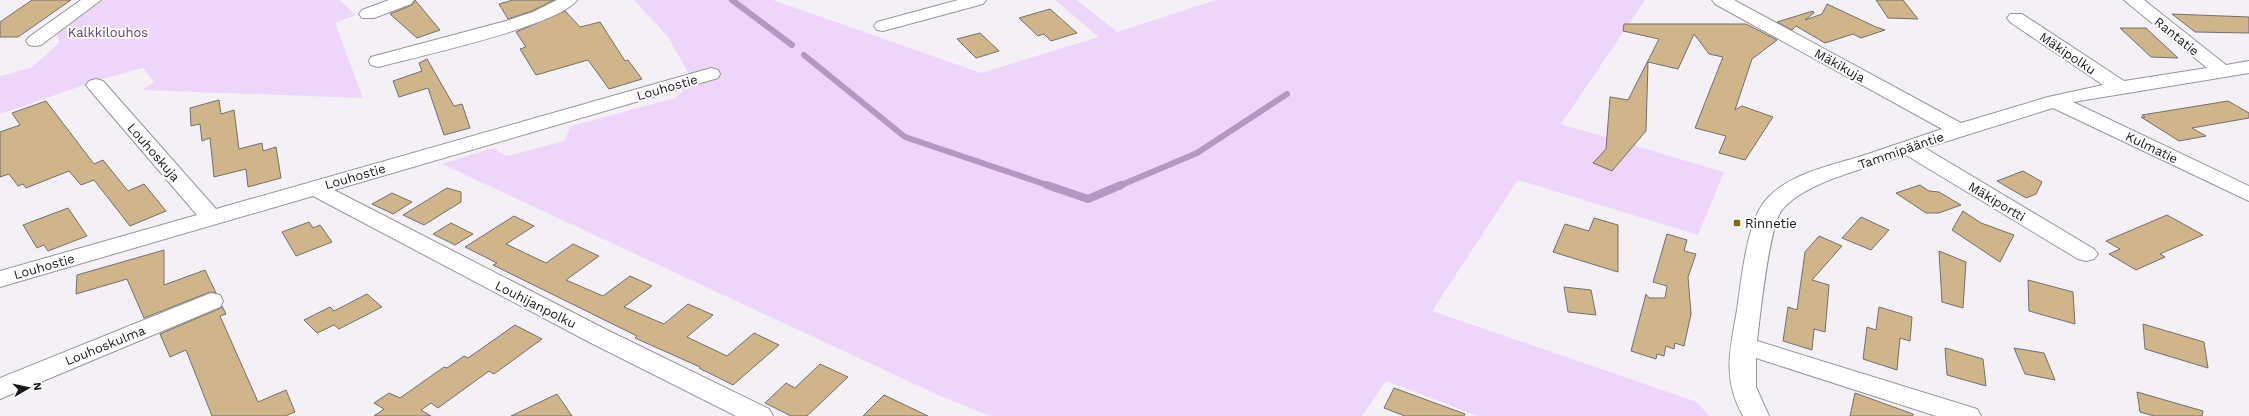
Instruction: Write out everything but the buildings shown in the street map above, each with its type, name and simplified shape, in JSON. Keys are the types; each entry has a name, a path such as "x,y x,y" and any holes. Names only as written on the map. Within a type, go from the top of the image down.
{"street":[{"path":"35,41 92,0"},
{"path":"368,14 405,0"},
{"path":"378,61 528,20 562,7 568,0"},
{"path":"883,26 977,0"},
{"name":"Mäkikuja","path":"1721,0 1959,130"},
{"name":"Rantatie","path":"2133,0 2221,70"},
{"name":"Mäkipolku","path":"2016,18 2120,87"},
{"name":"Tammipääntie","path":"1756,416 1750,406 1742,382 1745,346 1761,233 1769,211 1789,190 1811,180 1908,147 2055,101 2120,87 2221,70 2249,67"},
{"name":"Louhostie","path":"0,279 711,74"},
{"name":"Louhoskuja","path":"96,86 212,218"},
{"name":"Kulmatie","path":"2055,101 2249,194"},
{"name":"Mäkiportti","path":"1908,147 2086,254"},
{"name":"Louhijanpolku","path":"314,188 598,336 760,416"},
{"name":"Louhoskulma","path":"0,389 211,301"},
{"path":"1745,346 1968,416"}],"green space":[{"name":"Kalkkilouhos","path":"98,0 339,0 356,15 335,23 363,98 142,90 154,82 143,68 102,79 0,114 0,76 31,68 59,43 57,33 53,33"},
{"path":"634,0 773,0 981,73 1099,37 1055,0 1077,0 1117,32 1216,0 1645,0 1561,124 1724,172 1698,235 1518,180 1432,311 1697,402 1709,416 1478,416 1386,381 1362,416 990,416 938,395 442,164 493,148 506,156 564,141 571,126 675,98 691,84 691,78 668,37"}],"waterway":[{"path":"732,0 792,45"},
{"path":"804,55 905,137 1050,186"},
{"path":"1119,186 1197,153 1287,94"},
{"path":"1047,185 1088,199 1121,185"}],"place":[{"name":"Rinnetie","path":"1737,223"}]}
